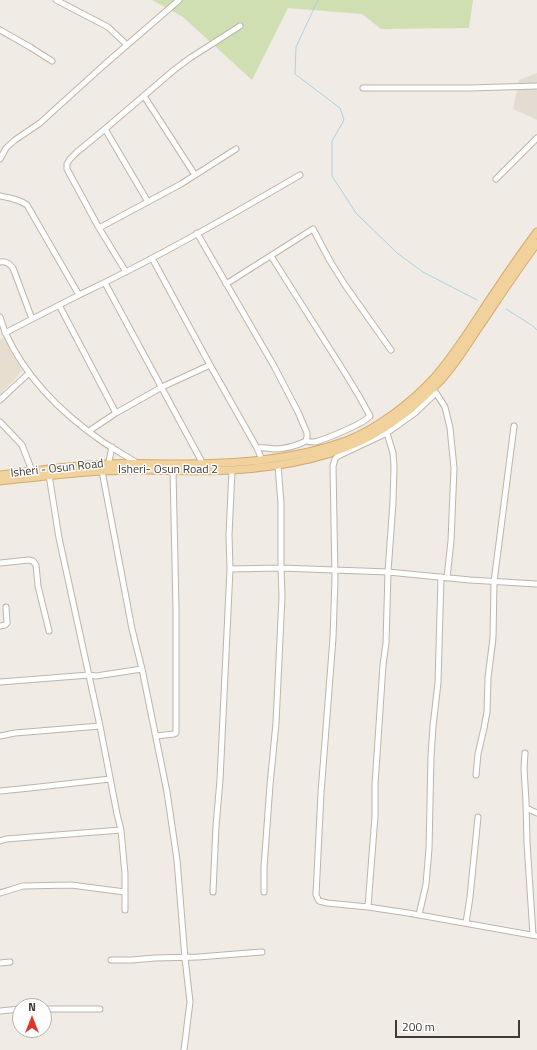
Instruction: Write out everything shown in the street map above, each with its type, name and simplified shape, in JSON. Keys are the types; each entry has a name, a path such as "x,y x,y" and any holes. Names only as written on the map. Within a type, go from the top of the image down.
{"main road":[{"path":"331,449 392,415 434,378 452,356 537,232"},
{"path":"137,466 204,464 262,460 331,449 372,435 396,420 439,383 458,360 537,243"},
{"name":"Isheri- Osun Road 2","path":"0,481 137,466 173,471 232,470 278,465 309,459 331,449"},
{"name":"Isheri - Osun Road","path":"0,475 105,469"}],"street":[{"path":"56,0 108,27 127,45"},
{"path":"0,159 6,148 15,140 40,123 179,0"},
{"path":"126,272 99,228 67,170 67,164 76,153 174,70 240,26"},
{"path":"0,30 52,61"},
{"path":"363,88 470,88 537,86"},
{"path":"144,96 195,175"},
{"path":"105,129 148,202"},
{"path":"496,179 537,138"},
{"path":"0,145 6,148"},
{"path":"99,228 181,184 236,148"},
{"path":"5,333 198,234 300,175"},
{"path":"0,196 14,198 27,205 80,295"},
{"path":"226,284 312,229 314,230 330,261 391,350"},
{"path":"198,234 274,366 298,412 307,433 306,441"},
{"path":"257,448 288,447 306,441 315,442 352,427 370,416 270,256"},
{"path":"152,258 257,448 262,460"},
{"path":"0,262 10,265 13,268 32,319"},
{"path":"105,283 204,464"},
{"path":"59,305 116,413"},
{"path":"0,316 5,333 17,355 29,373 50,397 74,420 102,442 112,447 137,466"},
{"path":"89,431 116,413 162,387 210,365"},
{"path":"0,400 29,373"},
{"path":"419,915 426,884 429,849 431,756 438,683 444,577 451,541 454,468 450,428 445,407 436,393 415,413 387,433 334,459 335,570 333,638 321,793 316,895 319,901 327,904 368,907 535,935 527,843 524,768 525,753"},
{"path":"0,422 22,445 32,472"},
{"path":"476,775 478,754 487,712 488,678 493,638 494,582 514,426"},
{"path":"368,907 375,816 375,785 380,698 386,643 388,572 393,502 394,466 387,433"},
{"path":"112,447 105,469 132,629 142,669 167,792 177,860 190,1002 184,1050"},
{"path":"264,892 264,867 276,723 282,605 281,504 278,465"},
{"path":"213,892 230,569 229,535 232,470"},
{"path":"156,736 176,733 176,609 173,471"},
{"path":"49,475 59,538 121,830 124,857 125,910"},
{"path":"0,563 29,560 33,561 36,565 38,586 49,631"},
{"path":"230,569 281,568 388,572 494,582 537,584"},
{"path":"0,626 7,623 6,607"},
{"path":"0,682 89,675 96,676 142,669"},
{"path":"0,736 100,726"},
{"path":"0,790 110,779"},
{"path":"526,808 537,813"},
{"path":"466,923 478,818"},
{"path":"0,841 6,839 121,830"},
{"path":"0,893 23,886 71,885 125,892"},
{"path":"111,960 185,958 262,952"},
{"path":"0,963 10,962"},
{"path":"52,1009 100,1009"},
{"path":"0,1011 12,1010"}],"shaded area":[{"path":"537,73 537,120 513,109 519,80"},
{"path":"3,337 22,371 0,395 0,340"}],"green space":[{"path":"152,0 473,0 469,28 381,29 362,14 288,8 252,80 183,17"}],"waterway":[{"path":"318,0 296,47 295,74 340,108 344,120 332,141 332,176 356,213 397,253 423,272 477,300"},
{"path":"506,309 537,330"}]}
